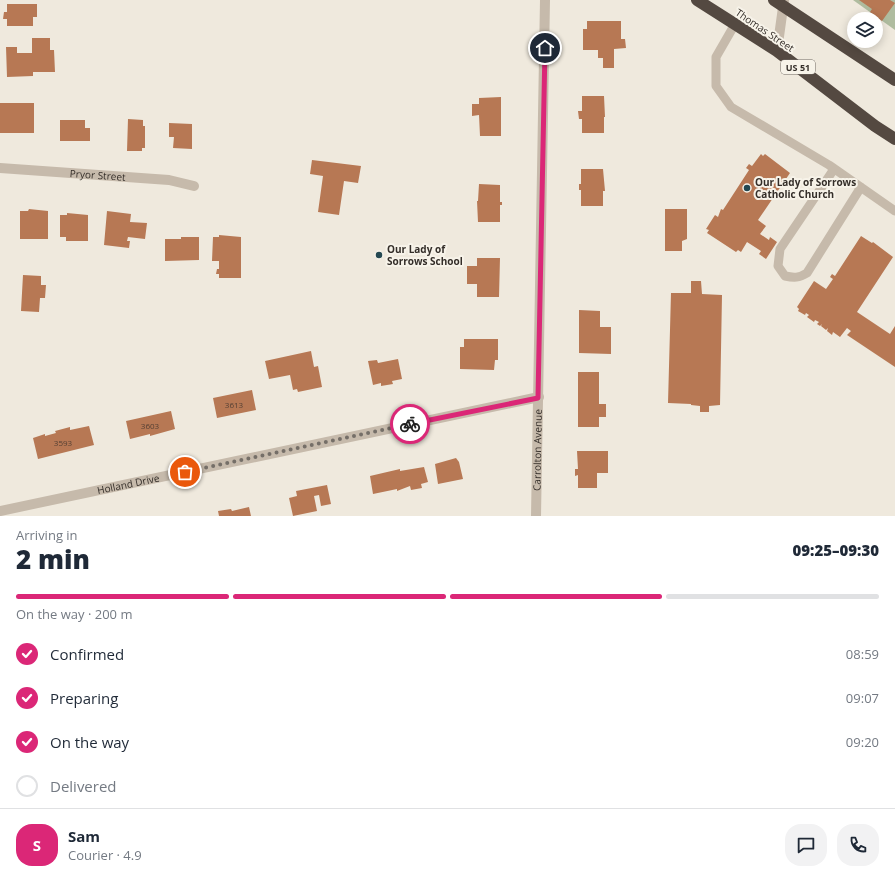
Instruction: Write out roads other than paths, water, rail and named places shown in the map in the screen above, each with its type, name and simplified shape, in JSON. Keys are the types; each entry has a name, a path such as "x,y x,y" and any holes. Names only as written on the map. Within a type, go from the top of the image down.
{"highway":[{"name":"Thomas Street","path":"697,0 777,51 875,126 895,138"},
{"path":"781,2 895,80"}],"street":[{"name":"Carrolton Avenue","path":"536,516 545,0"},
{"path":"777,51 781,2"},
{"name":"Pryor Street","path":"0,168 169,180 194,186"},
{"name":"Holland Drive","path":"0,511 538,398"}],"lane":[{"path":"735,24 716,57 716,86 731,107 834,169 895,211"},
{"path":"834,169 780,249 778,266 785,276 793,278 801,277 808,273 861,187"}],"place":[{"name":"Our Lady of Sorrows Catholic Church","path":"747,188"},
{"name":"Our Lady of Sorrows School","path":"379,255"}]}
